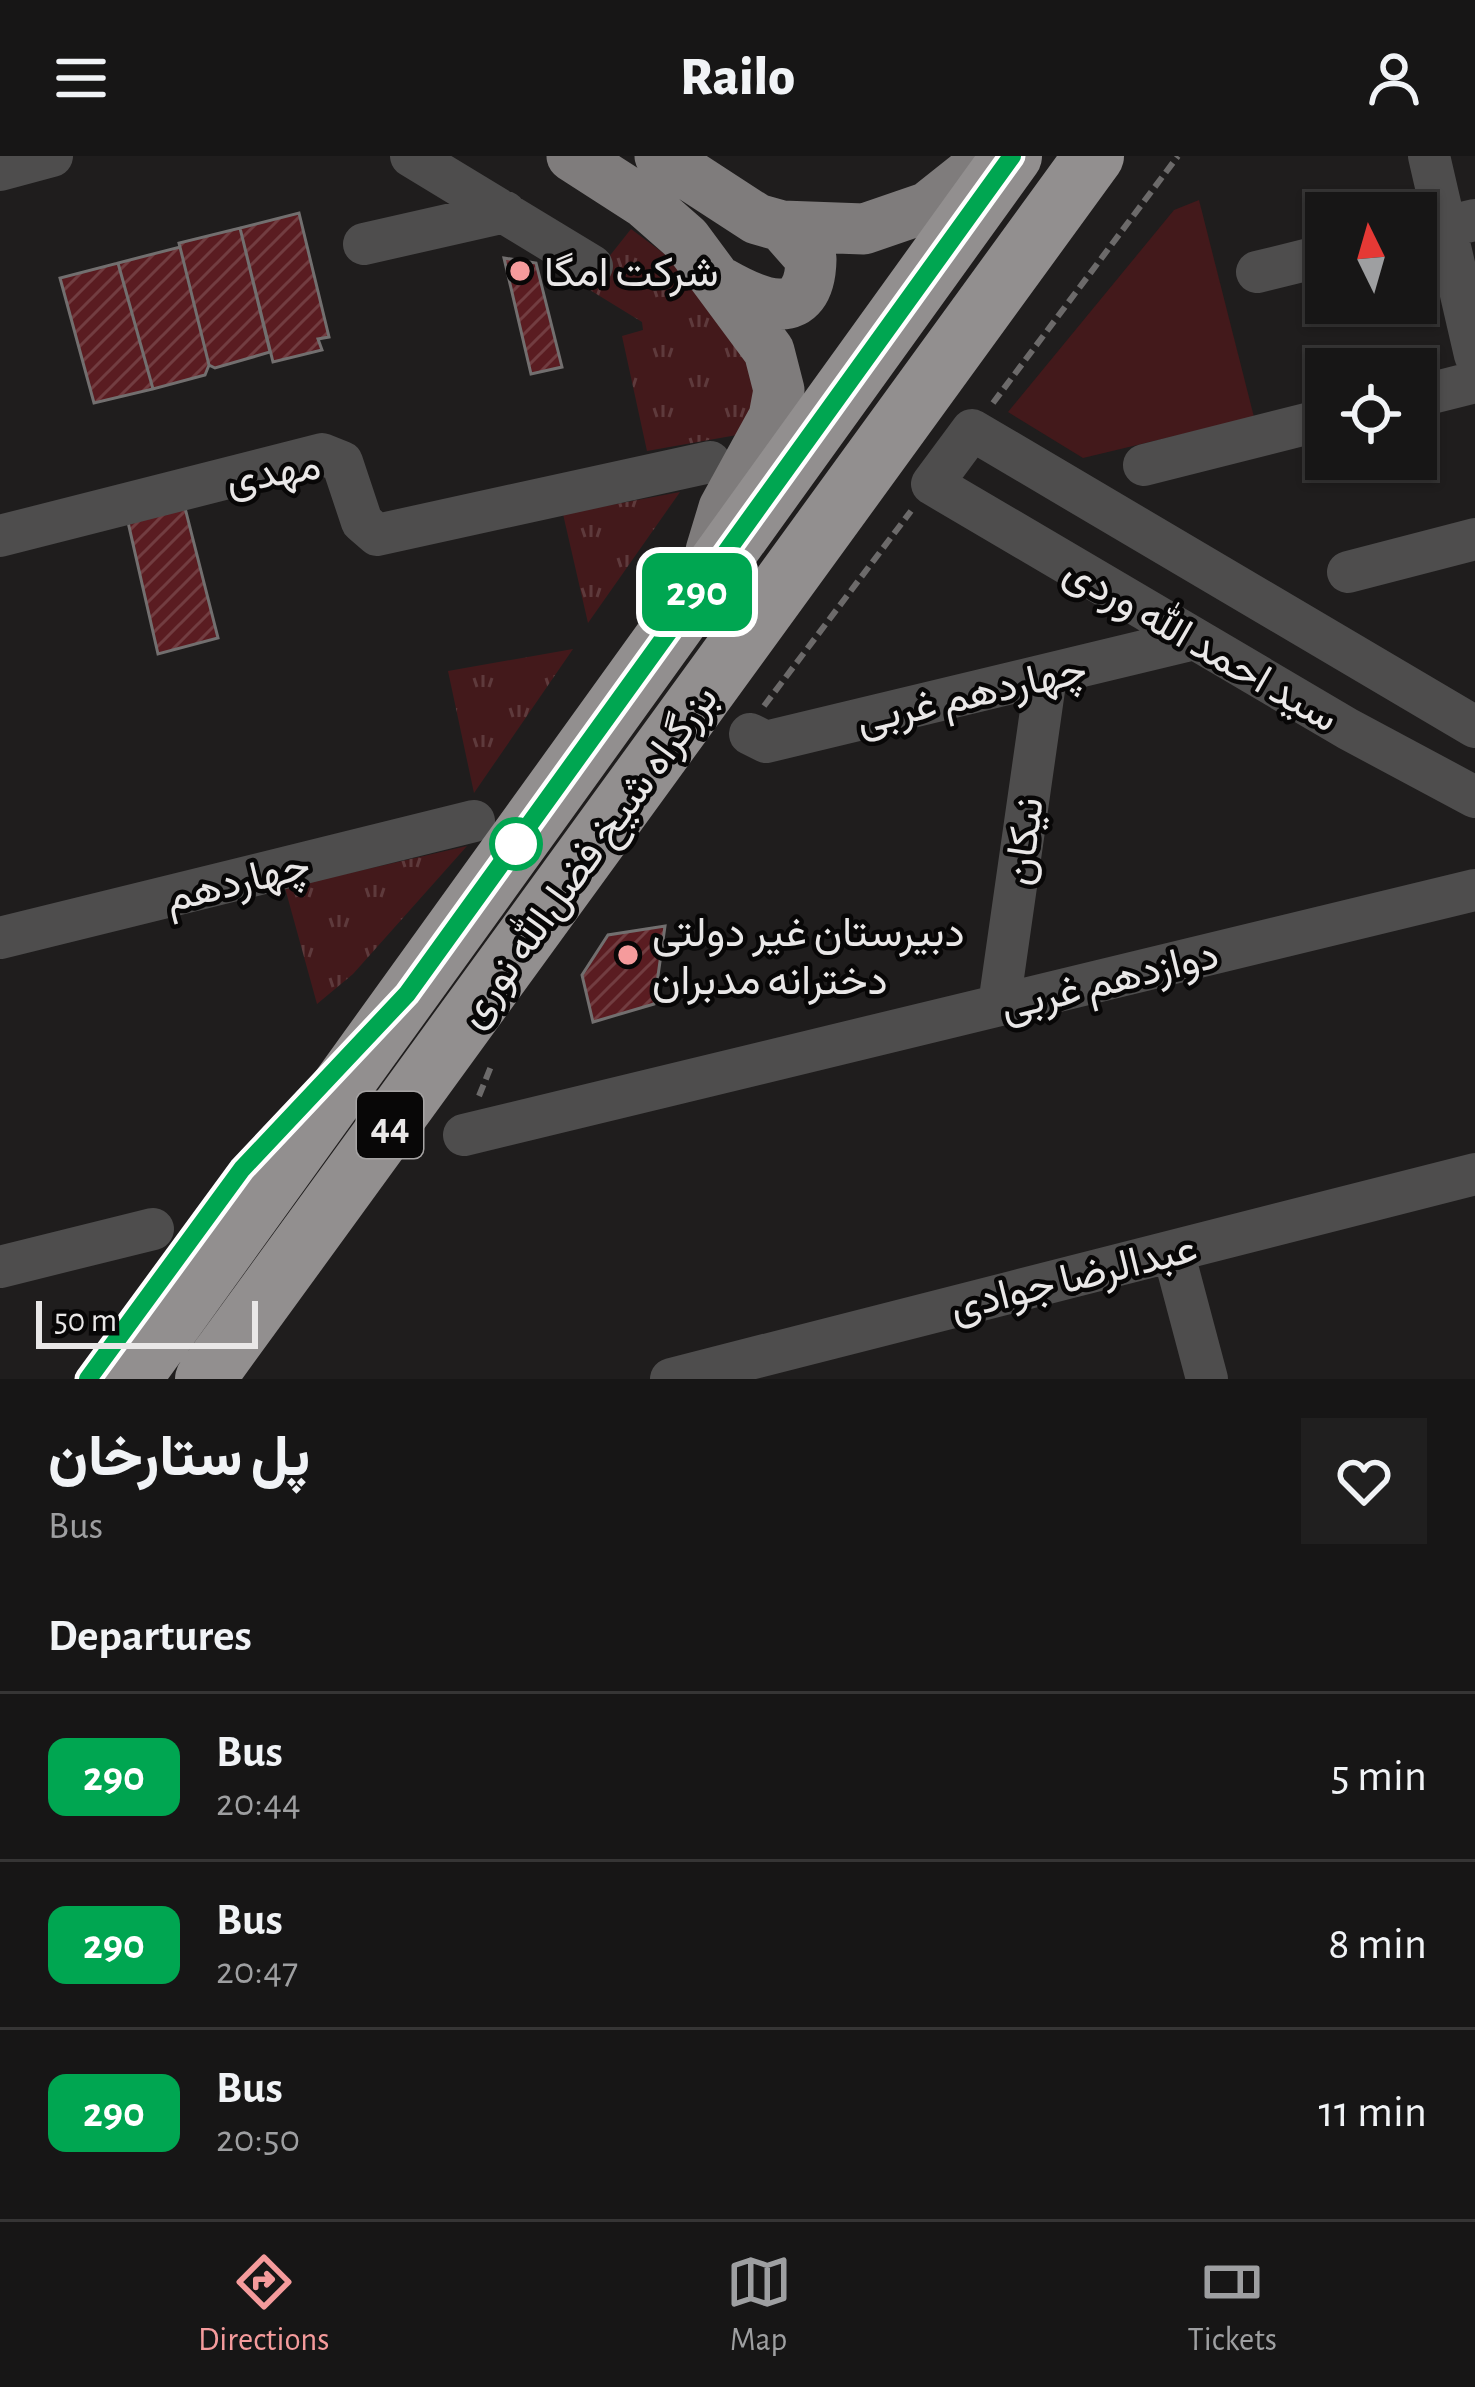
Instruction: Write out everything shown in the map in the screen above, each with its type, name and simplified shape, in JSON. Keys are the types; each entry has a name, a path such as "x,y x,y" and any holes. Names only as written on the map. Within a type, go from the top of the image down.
{"highway":[{"name":"بزرگراه شیخ فضل‌الله نوری","path":"131,1379 1012,156"},
{"name":"بزرگراه شیخ فضل‌الله نوری","path":"205,1379 302,1246 489,1025 1094,156"},
{"path":"88,1379 242,1169 407,994"},
{"path":"256,1379 489,1025"}],"main road":[{"path":"572,156 668,222 722,284 769,351 779,390 760,447 724,508 700,589"},
{"path":"660,156 720,198 782,226 864,229 928,207 992,156"},
{"path":"722,284 763,304 778,306 802,294 812,259 782,226"}],"street":[{"path":"0,170 52,156"},
{"path":"411,156 592,266"},
{"path":"1429,156 1475,355"},
{"path":"364,244 505,212"},
{"path":"1257,272 1305,261"},
{"path":"1437,392 1475,382"},
{"path":"1144,465 1305,424"},
{"path":"932,484 972,430"},
{"name":"سید احمد الله وردی","path":"972,430 1475,727"},
{"name":"مهدی","path":"0,536 322,454 342,461 362,522 377,535 710,462"},
{"name":"سید احمد الله وردی","path":"932,484 1475,797"},
{"path":"1348,572 1475,539"},
{"path":"1137,605 1168,547"},
{"name":"چهاردهم غربی","path":"750,734 766,742 1194,639"},
{"name":"نیکان","path":"999,1006 1046,676"},
{"name":"چهاردهم","path":"0,938 474,821"},
{"name":"دوازدهم غربی","path":"464,1135 1475,890"},
{"name":"عبدالرضا جوادی","path":"671,1379 1475,1174"},
{"path":"0,1267 153,1229"},
{"path":"1173,1251 1207,1379"}],"path":[{"path":"972,430 1178,156"},
{"path":"750,734 755,718 932,484"},
{"path":"464,1135 489,1025"}],"green space":[{"path":"1199,200 1254,417 1083,458 1008,412 1174,210"},
{"path":"631,229 682,267 755,373 753,409 737,435 647,451 622,336 643,330 642,322 585,287"},
{"path":"680,492 588,623 563,514"},
{"path":"573,649 474,793 448,671"},
{"path":"467,846 353,974 317,1004 285,888"}],"building":[{"path":"299,213 329,337 318,339 322,350 273,362 240,228"},
{"path":"240,228 270,352 215,368 209,365 179,243"},
{"path":"180,247 209,365 205,375 153,389 118,263"},
{"path":"504,258 536,263 562,367 531,374"},
{"path":"118,263 153,389 94,403 60,278"},
{"path":"185,508 218,638 158,654 128,522"},
{"name":"دبیرستان غیر دولتی دخترانه مدبران","path":"665,926 654,1004 593,1022 582,975 608,935"}],"bus line":[{"name":"290","path":"88,1379 242,1169 407,994 1012,156"}],"place":[{"name":"شرکت امگا","path":"520,271"},
{"name":"دبیرستان غیر دولتی دخترانه مدبران","path":"628,955"}]}
